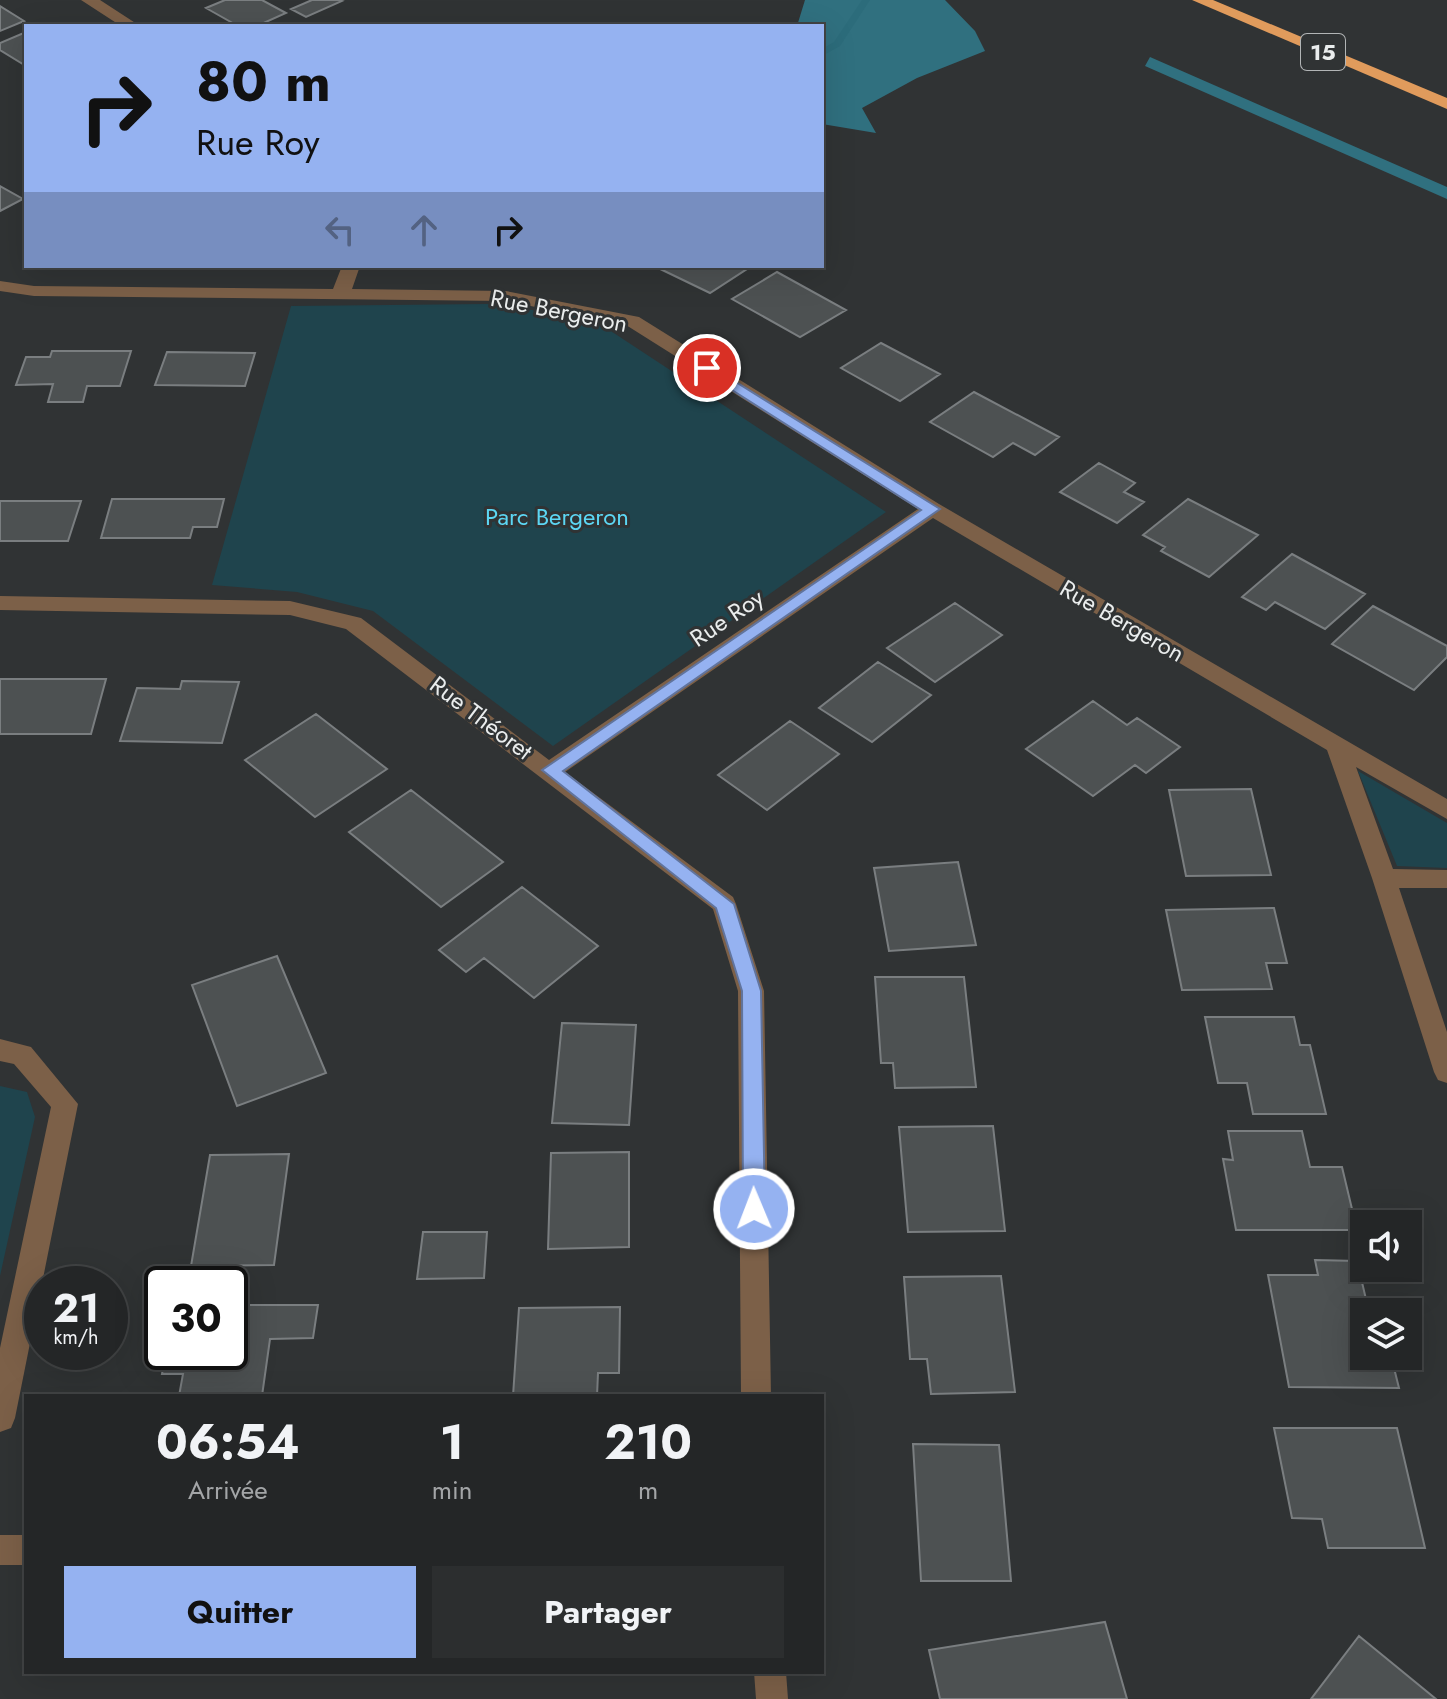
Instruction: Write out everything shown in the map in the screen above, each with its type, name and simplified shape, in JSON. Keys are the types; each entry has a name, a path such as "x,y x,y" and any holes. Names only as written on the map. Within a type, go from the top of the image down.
{"highway":[{"name":"15","path":"1200,0 1447,104"}],"street":[{"path":"89,0 129,24"},
{"path":"341,293 350,268"},
{"name":"Rue Bergeron","path":"0,286 34,291 506,296 632,321 932,509 1447,810"},
{"name":"Rue Roy","path":"551,770 932,509"},
{"name":"Rue Théoret","path":"0,603 290,608 353,623 724,904 751,991 756,1394"},
{"path":"1337,747 1384,878 1447,1072"},
{"path":"1384,878 1447,879"},
{"path":"0,1050 22,1055 65,1104 0,1418"},
{"path":"0,1550 24,1550"},
{"path":"770,1674 772,1699"}],"green space":[{"name":"Parc Bergeron","path":"487,304 591,318 886,512 553,746 373,611 297,592 212,585 291,306"},
{"path":"1358,771 1447,823 1447,868 1397,866"},
{"path":"0,1086 27,1092 35,1117 0,1276"}],"shaded area":[{"path":"805,0 945,0 975,31 985,51 917,78 862,108 876,133 824,124 824,24 798,24"},
{"path":"1150,57 1447,187 1447,199 1145,66"}],"building":[{"path":"225,0 262,0 286,13 261,24 234,24 206,8"},
{"path":"312,0 342,1 306,17 291,9"},
{"path":"0,6 24,21 0,31"},
{"path":"24,33 24,65 0,50 0,43"},
{"path":"0,186 23,199 0,211"},
{"path":"658,268 748,268 710,293"},
{"path":"777,272 846,310 800,337 732,299"},
{"path":"881,343 940,374 900,401 841,368"},
{"path":"52,351 131,351 120,386 87,386 83,402 48,402 53,384 16,385 26,357 50,357"},
{"path":"167,352 255,353 245,386 155,385"},
{"path":"974,392 1059,437 1035,455 1013,443 993,457 930,422"},
{"path":"1099,463 1135,483 1124,492 1144,502 1117,523 1060,492"},
{"path":"112,499 224,499 217,527 193,527 190,538 101,538"},
{"path":"1188,499 1258,535 1209,577 1161,551 1165,547 1143,535"},
{"path":"0,501 81,501 68,541 0,541"},
{"path":"1292,554 1365,594 1325,629 1275,602 1266,610 1242,597"},
{"path":"955,603 1002,635 935,682 887,648"},
{"path":"1373,606 1447,646 1447,657 1414,690 1332,644"},
{"path":"878,662 931,695 872,742 819,708"},
{"path":"0,679 106,679 91,734 0,734"},
{"path":"182,681 239,682 222,743 120,741 137,688 180,689"},
{"path":"1093,701 1127,725 1137,718 1180,747 1146,773 1135,765 1093,796 1026,749"},
{"path":"316,714 387,769 315,817 245,760"},
{"path":"790,721 839,754 767,810 718,775"},
{"path":"1251,789 1271,875 1186,876 1169,790"},
{"path":"411,790 503,862 441,907 349,832"},
{"path":"958,862 976,945 889,951 874,868"},
{"path":"522,887 598,946 534,998 484,958 466,972 439,950"},
{"path":"1274,908 1287,963 1266,963 1272,989 1182,990 1166,910"},
{"path":"277,956 326,1073 237,1106 192,985"},
{"path":"875,977 964,977 976,1087 895,1088 893,1063 881,1063"},
{"path":"1205,1017 1294,1017 1300,1045 1310,1045 1326,1114 1253,1114 1247,1083 1218,1083"},
{"path":"562,1023 636,1025 629,1125 552,1123"},
{"path":"993,1126 1005,1231 908,1232 899,1127"},
{"path":"1228,1131 1302,1131 1310,1167 1342,1167 1352,1210 1350,1230 1236,1230 1223,1159 1233,1160"},
{"path":"629,1152 629,1247 548,1249 551,1153"},
{"path":"289,1154 274,1265 191,1266 210,1155"},
{"path":"423,1232 487,1232 484,1278 417,1279"},
{"path":"1315,1260 1350,1261 1350,1282 1362,1282 1366,1298 1350,1298 1350,1370 1394,1370 1399,1388 1289,1387 1268,1275 1318,1275"},
{"path":"1001,1276 1015,1392 931,1394 927,1359 910,1359 904,1277"},
{"path":"248,1305 318,1305 313,1338 270,1339 262,1394 179,1394 183,1374 162,1374 163,1370 248,1370"},
{"path":"620,1307 619,1373 598,1373 597,1394 513,1394 519,1308"},
{"path":"1274,1428 1397,1428 1425,1548 1328,1548 1322,1519 1292,1518"},
{"path":"913,1444 999,1445 1011,1581 921,1581"},
{"path":"1105,1622 1127,1699 940,1699 929,1650"},
{"path":"1359,1636 1436,1699 1311,1699"}],"waterway":[{"path":"824,52 837,44 866,0"}],"route":[{"path":"707,368 932,509 551,770 724,904 751,991 754,1209"}]}
